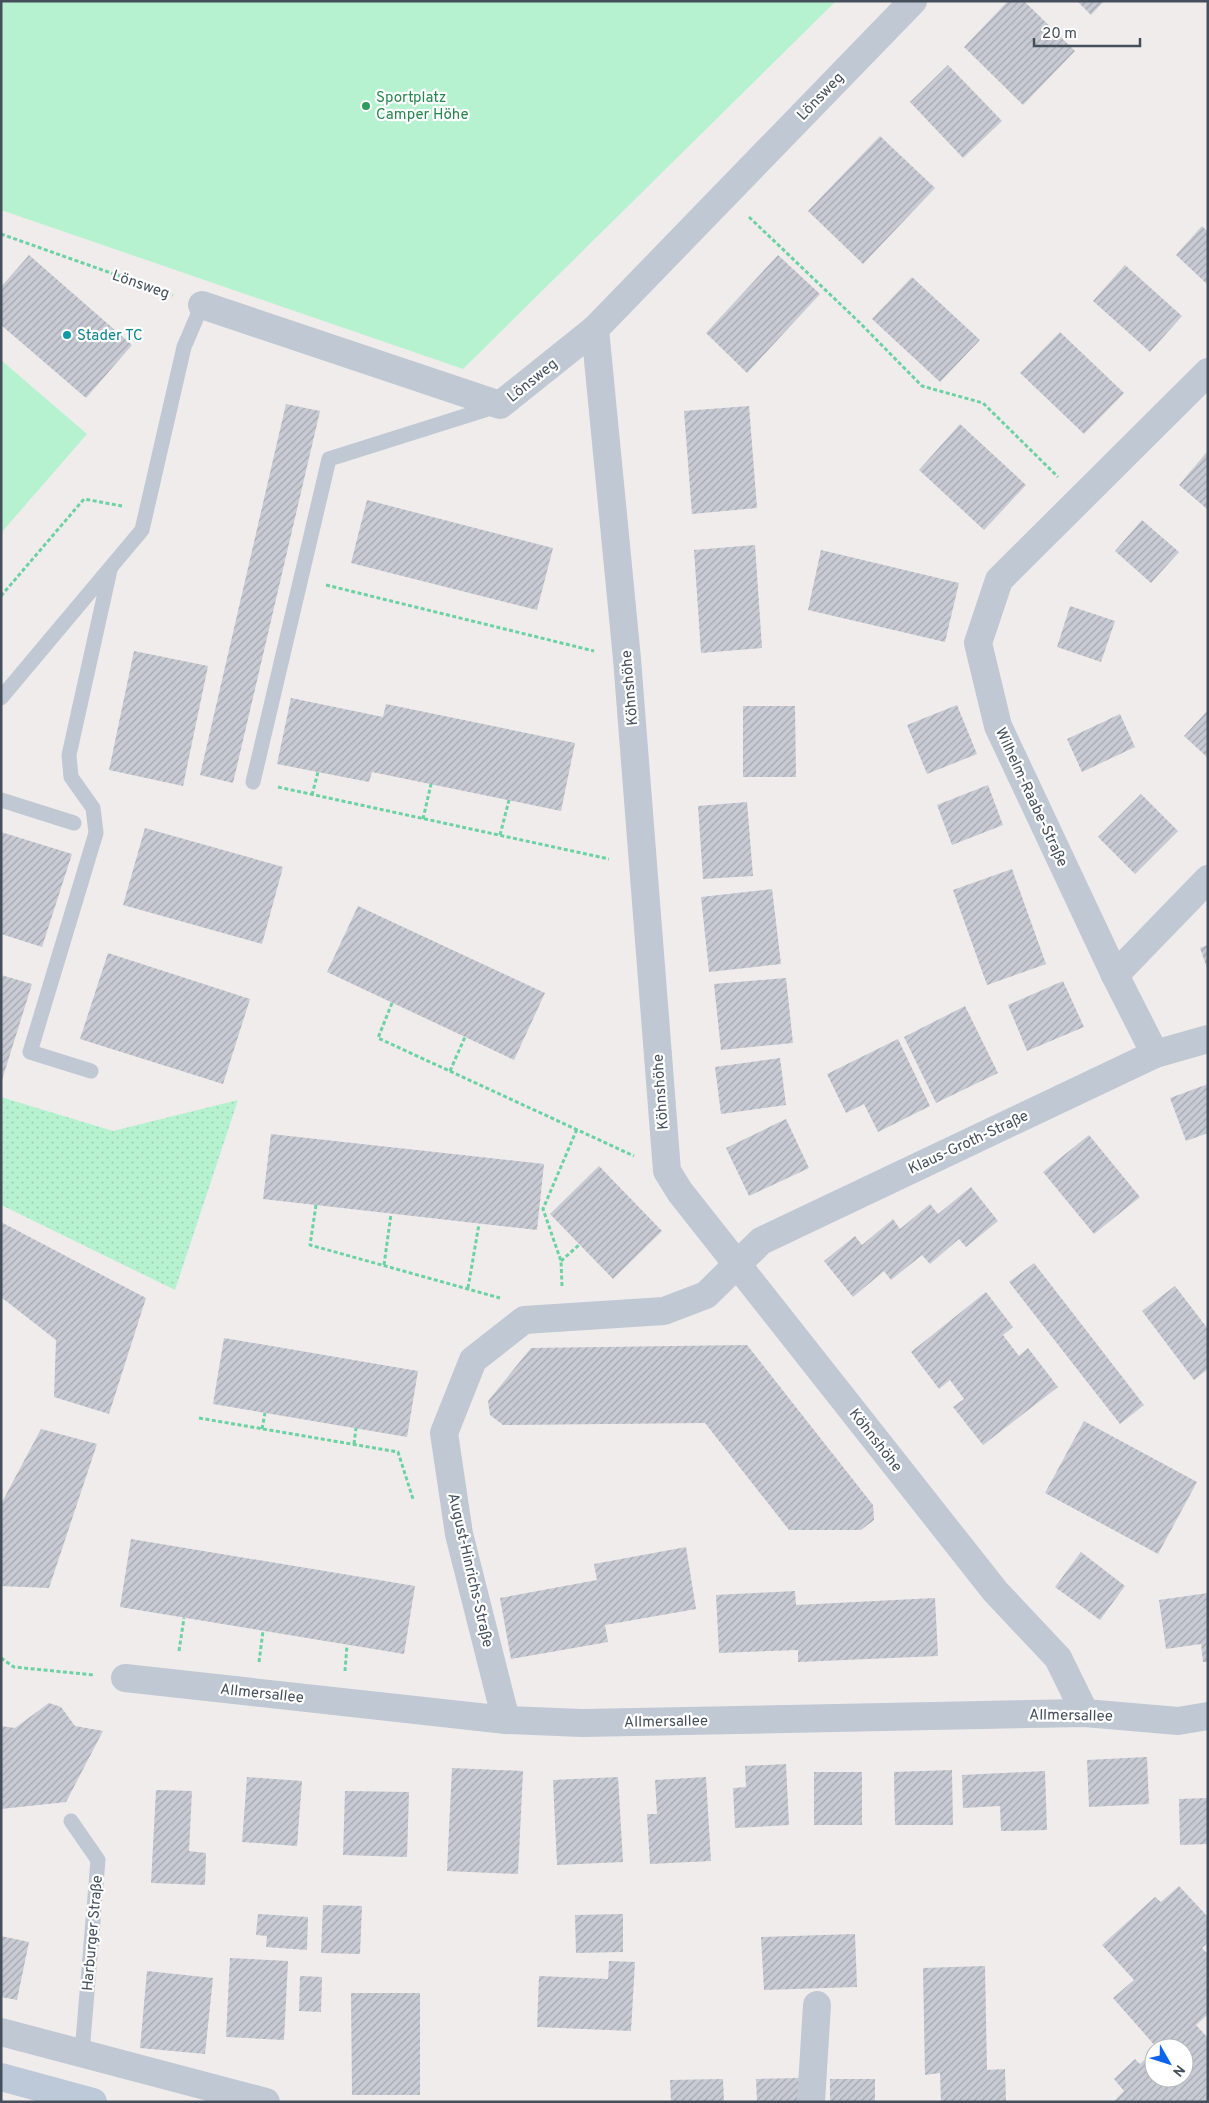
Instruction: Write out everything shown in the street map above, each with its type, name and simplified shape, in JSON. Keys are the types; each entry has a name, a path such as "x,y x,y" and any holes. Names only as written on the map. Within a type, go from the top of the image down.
{"main road":[{"path":"1,2076 93,2102"}],"street":[{"name":"Lönsweg","path":"202,305 500,405 595,329 913,1"},
{"name":"Köhnshöhe","path":"595,329 627,659 667,1171 680,1192 995,1591 1058,1658 1084,1713"},
{"name":"Wilhelm-Raabe-Straße","path":"1155,1054 1115,976 998,726 978,643 999,580 1208,372"},
{"path":"1115,976 1208,879"},
{"name":"Klaus-Groth-Straße","path":"738,1264 761,1241 1155,1054 1208,1038"},
{"path":"524,1320 664,1311 706,1295 738,1264"},
{"name":"August-Hinrichs-Straße","path":"506,1720 459,1534 444,1434 473,1360 524,1320"},
{"name":"Allmersallee","path":"125,1678 506,1720 582,1723 1084,1713 1178,1721 1208,1716"},
{"path":"811,2102 817,2004"},
{"path":"1,2032 266,2102"}],"lane":[{"path":"1,698 142,530 184,347 202,305"},
{"path":"253,782 328,458 500,405"},
{"path":"91,1071 30,1052 96,833 93,808 71,776 69,755 110,570"},
{"path":"1,800 74,822"},
{"name":"Harburger Straße","path":"71,1821 98,1860 82,2053"}],"path":[{"path":"724,194 859,322 922,386 983,403 1080,499"},
{"name":"Lönsweg","path":"1,234 202,305"},
{"path":"1,596 84,499 147,511"},
{"path":"301,579 627,659"},
{"path":"312,795 318,772"},
{"path":"253,782 643,866"},
{"path":"423,819 431,784"},
{"path":"500,835 509,800"},
{"path":"392,1003 378,1038 667,1171"},
{"path":"450,1070 465,1037"},
{"path":"564,1317 561,1261 543,1209 577,1129"},
{"path":"316,1205 310,1245 508,1300 524,1320"},
{"path":"384,1265 391,1214"},
{"path":"468,1288 479,1224"},
{"path":"561,1261 580,1244"},
{"path":"262,1428 265,1413"},
{"path":"199,1418 398,1452 413,1499"},
{"path":"354,1444 356,1428"},
{"path":"1,1658 14,1668 125,1678"}],"green space":[{"name":"Sportplatz Camper Höhe","path":"1,1 836,1 463,369 1,210"},
{"path":"1,360 87,434 1,533"},
{"path":"1,1097 113,1131 238,1100 175,1290 1,1205"}],"building":[{"path":"1008,1 1024,1 1075,51 1023,105 964,47"},
{"path":"1077,1 1104,1 1091,15"},
{"path":"948,65 1002,121 963,158 910,102"},
{"path":"880,136 935,188 863,264 808,211"},
{"path":"1202,226 1208,232 1208,285 1176,255"},
{"name":"Stader TC","path":"29,255 132,345 86,398 1,325 1,287"},
{"path":"778,255 820,294 747,373 706,333"},
{"path":"1125,265 1182,316 1150,352 1093,301"},
{"path":"912,277 980,340 940,382 872,319"},
{"path":"1060,332 1124,393 1084,434 1020,373"},
{"path":"286,404 320,411 233,783 200,775"},
{"path":"749,406 757,508 692,514 684,411"},
{"path":"960,424 1026,485 984,530 919,470"},
{"path":"1206,453 1208,455 1208,510 1179,485"},
{"path":"367,500 553,548 537,610 351,563"},
{"path":"1142,520 1179,552 1151,583 1115,551"},
{"path":"755,545 762,648 701,653 694,550"},
{"path":"821,550 959,583 945,642 808,610"},
{"path":"1070,606 1115,621 1101,662 1057,647"},
{"path":"134,651 208,666 183,786 109,770"},
{"path":"291,698 383,717 386,704 575,743 561,811 372,772 369,782 277,764"},
{"path":"957,705 977,754 927,774 907,725"},
{"path":"743,706 795,706 796,777 743,777"},
{"path":"1208,710 1208,758 1184,736"},
{"path":"1120,714 1135,747 1082,772 1067,739"},
{"path":"988,785 1003,825 952,845 937,805"},
{"path":"1141,794 1178,831 1135,874 1098,837"},
{"path":"747,802 753,876 703,879 698,806"},
{"path":"145,828 283,867 262,944 123,905"},
{"path":"1,832 72,854 42,947 1,934"},
{"path":"1012,869 1046,964 987,985 953,890"},
{"path":"772,889 781,964 709,972 701,897"},
{"path":"358,906 545,993 514,1060 327,972"},
{"path":"1208,945 1208,968 1207,968 1200,948"},
{"path":"108,953 250,999 223,1084 80,1039"},
{"path":"1,975 32,984 2,1080 1,1080"},
{"path":"786,978 793,1043 721,1050 714,984"},
{"path":"1063,981 1084,1027 1027,1051 1008,1005"},
{"path":"965,1006 998,1073 936,1103 904,1037"},
{"path":"898,1039 930,1106 878,1132 864,1104 846,1113 827,1074"},
{"path":"780,1058 786,1105 721,1114 715,1067"},
{"path":"1208,1084 1208,1133 1186,1141 1170,1098"},
{"path":"786,1119 809,1168 749,1196 726,1148"},
{"path":"271,1134 544,1164 537,1230 263,1199"},
{"path":"1089,1135 1140,1197 1094,1234 1043,1172"},
{"path":"599,1166 662,1231 613,1279 550,1214"},
{"path":"971,1187 998,1221 966,1247 959,1239 930,1264 922,1255 891,1280 884,1271 853,1297 824,1261 855,1236 862,1245 893,1219 900,1229 930,1204 938,1214"},
{"path":"1,1222 146,1298 109,1414 54,1397 56,1340 1,1297"},
{"path":"1034,1263 1144,1405 1120,1424 1009,1282"},
{"path":"1175,1286 1208,1329 1208,1369 1194,1380 1142,1311"},
{"path":"986,1292 1013,1327 1003,1335 1019,1356 1028,1348 1058,1387 983,1445 953,1407 964,1399 950,1380 939,1389 911,1352"},
{"path":"224,1338 418,1371 407,1437 213,1404"},
{"path":"747,1345 873,1505 874,1520 861,1530 789,1530 705,1423 503,1425 490,1415 488,1401 531,1348"},
{"path":"1084,1421 1197,1482 1158,1554 1045,1493"},
{"path":"41,1429 97,1444 49,1588 1,1586 1,1504"},
{"path":"131,1539 415,1586 404,1654 120,1607"},
{"path":"686,1547 696,1609 605,1625 608,1642 511,1659 500,1598 597,1580 594,1564"},
{"path":"1081,1552 1125,1586 1100,1620 1055,1587"},
{"path":"795,1591 796,1605 935,1598 938,1656 798,1662 798,1650 719,1653 716,1595"},
{"path":"1208,1593 1208,1662 1203,1662 1201,1644 1166,1649 1159,1600"},
{"path":"49,1703 61,1707 75,1726 103,1731 66,1802 1,1809 1,1726 15,1728"},
{"path":"1147,1757 1149,1804 1089,1807 1087,1760"},
{"path":"786,1764 789,1825 735,1828 733,1788 746,1787 745,1766"},
{"path":"452,1768 523,1771 518,1874 447,1871"},
{"path":"952,1770 953,1825 895,1825 894,1772"},
{"path":"1045,1771 1047,1830 1001,1831 1000,1806 963,1808 962,1775"},
{"path":"814,1772 862,1772 862,1825 814,1825"},
{"path":"247,1777 302,1781 297,1846 242,1842"},
{"path":"618,1777 623,1862 557,1865 553,1780"},
{"path":"706,1777 711,1861 650,1864 647,1814 657,1814 655,1780"},
{"path":"156,1790 192,1791 189,1851 206,1853 205,1885 151,1883"},
{"path":"345,1791 409,1792 407,1857 343,1855"},
{"path":"1208,1798 1208,1844 1180,1845 1179,1799"},
{"path":"1179,1886 1208,1917 1208,1943 1202,1948 1208,1954 1208,2014 1196,2025 1208,2038 1208,2102 1113,2102 1124,2091 1114,2079 1135,2059 1140,2064 1144,2060 1144,2088 1194,2088 1194,2038 1148,2038 1113,1998 1134,1980 1102,1945 1155,1897 1161,1902"},
{"path":"323,1905 362,1906 360,1954 321,1953"},
{"path":"258,1914 308,1917 307,1950 266,1947 267,1936 256,1935"},
{"path":"623,1914 623,1952 576,1953 575,1915"},
{"path":"855,1934 857,1987 764,1990 761,1937"},
{"path":"1,1936 29,1942 17,2000 1,1997"},
{"path":"230,1958 288,1961 284,2040 226,2037"},
{"path":"609,1961 635,1962 631,2031 537,2027 539,1976 608,1979"},
{"path":"985,1966 987,2070 1005,2069 1006,2102 941,2102 940,2073 925,2075 923,1968"},
{"path":"147,1971 213,1978 205,2054 140,2048"},
{"path":"300,1976 322,1977 321,2012 299,2011"},
{"path":"351,1993 420,1993 420,2095 352,2095"},
{"path":"800,2078 800,2102 757,2102 756,2079"},
{"path":"723,2079 724,2102 671,2102 670,2080"},
{"path":"830,2079 875,2079 875,2102 830,2102"}],"place":[{"name":"Sportplatz Camper Höhe","path":"366,106"},
{"name":"Stader TC","path":"67,335"}]}
